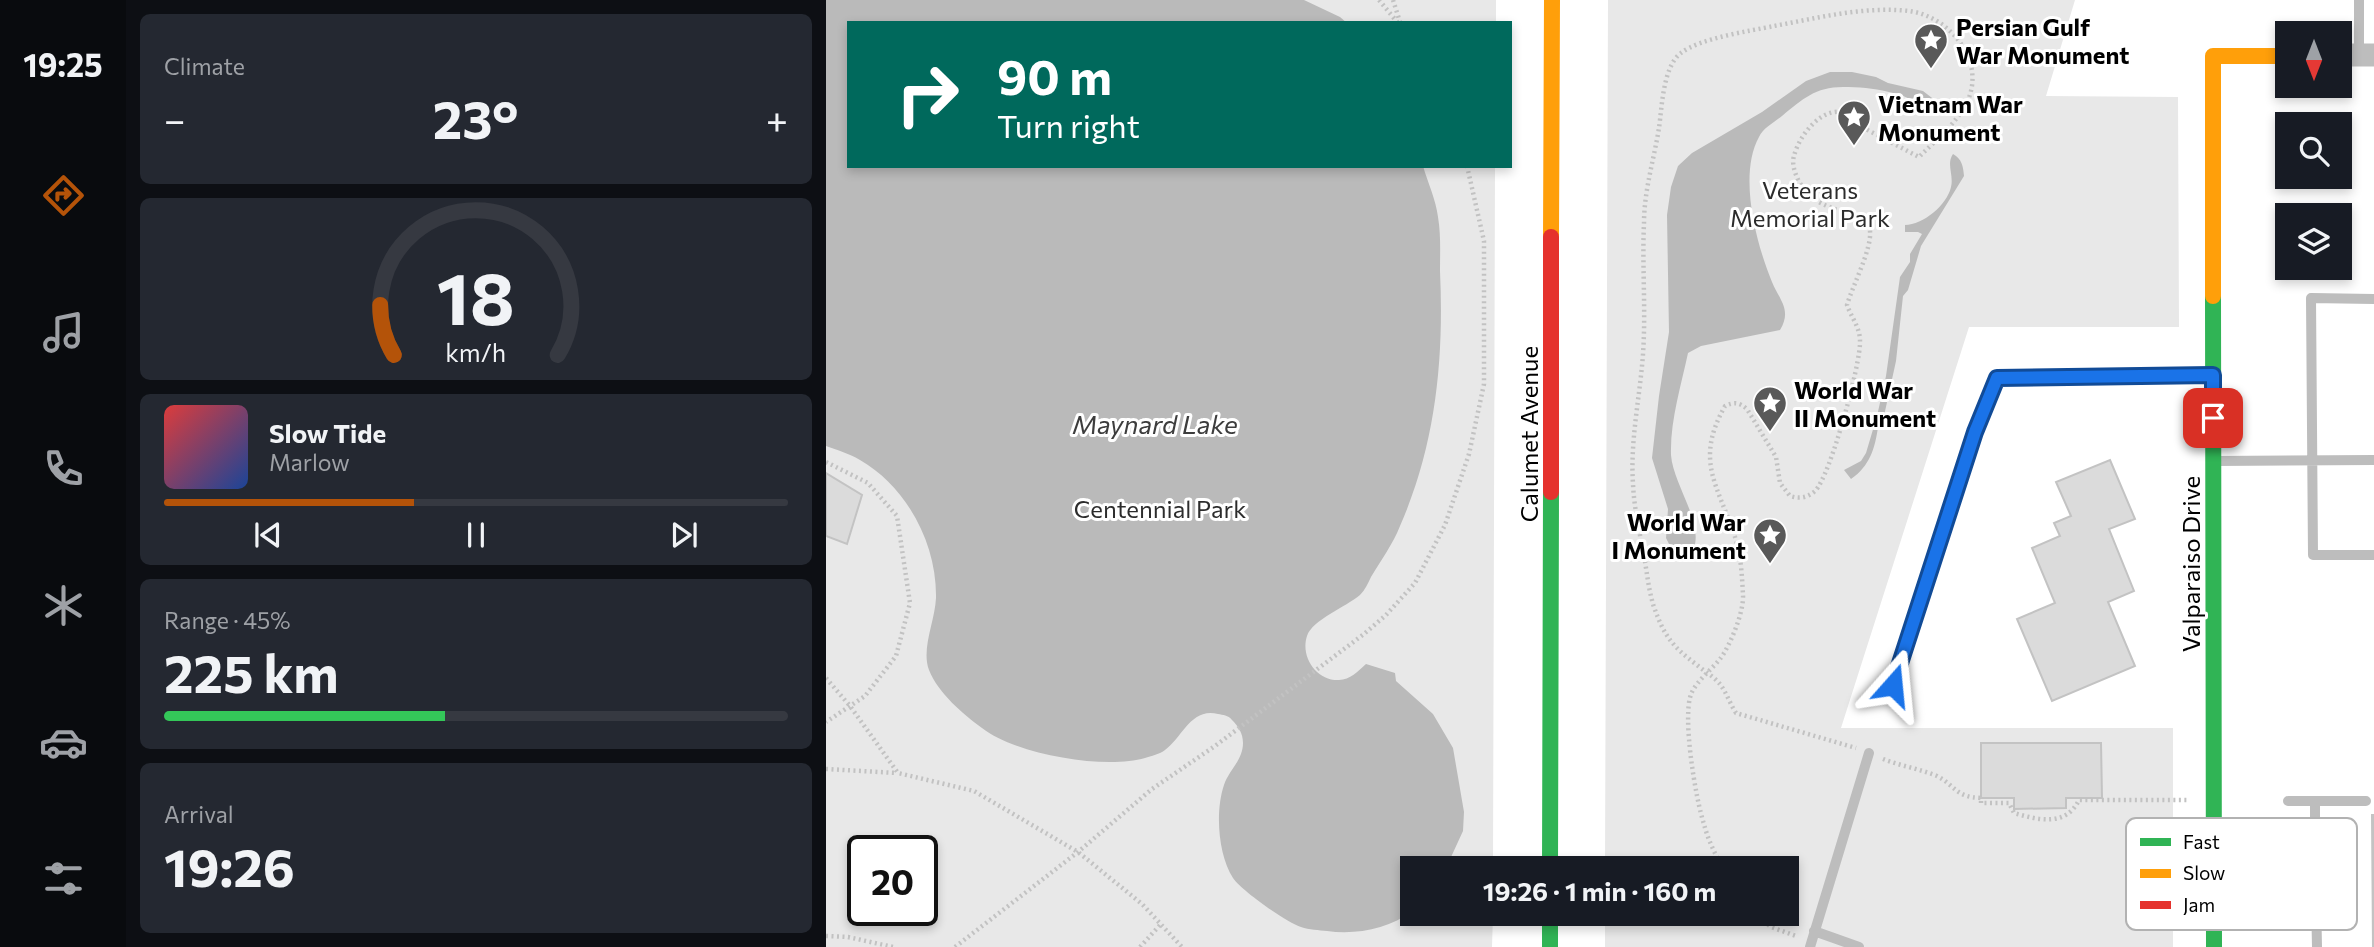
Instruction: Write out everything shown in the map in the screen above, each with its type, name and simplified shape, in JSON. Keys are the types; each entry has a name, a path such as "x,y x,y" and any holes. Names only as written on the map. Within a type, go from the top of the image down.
{"street":[{"name":"Calumet Avenue","path":"1550,856 1552,0"},
{"name":"Valparaiso Drive","path":"2212,818 2213,56 2275,56"},
{"path":"1550,926 1550,947"}],"lane":[{"path":"2358,55 2359,0"},
{"path":"2374,299 2311,298 2313,555 2374,555"},
{"path":"1893,685 1975,432 1997,378 2213,375"},
{"path":"2213,461 2374,460"},
{"path":"1859,947 1812,940 1869,753"},
{"path":"2288,801 2367,801"},
{"path":"2315,801 2315,818"}],"path":[{"path":"1379,0 1397,21"},
{"path":"1393,0 1398,21"},
{"path":"1716,856 1703,821 1694,778 1689,713 1691,693 1707,674 1722,657 1740,615 1743,599 1739,552 1711,474 1709,453 1719,415 1725,406 1733,402 1741,404 1776,457 1780,483 1784,490 1790,496 1805,497 1821,484 1841,427 1860,348 1858,328 1847,305 1861,270 1870,230 1867,223 1861,219 1811,196 1801,184 1793,165 1793,157 1807,131 1827,114 1837,111 1847,113 1860,126 1919,157 1955,121 1967,103 1972,88 1972,70 1967,54 1957,37 1946,26 1930,16 1909,11 1864,10 1757,30 1695,45 1679,54 1671,68 1664,91 1646,198 1643,352 1633,444 1637,521 1654,606 1664,632 1675,648 1707,674 1719,683 1736,713 1939,777 1960,794 1981,799 1981,803 2009,803 2014,813 2042,820 2066,816 2073,811 2079,800 2212,800"},
{"path":"955,947 1078,852 1152,789 1338,655 1385,615 1415,583 1445,525 1469,454 1484,384 1484,241 1467,168"},
{"path":"826,462 869,483 897,516 910,604 896,656 865,696 826,722"},
{"path":"826,678 850,706 898,773"},
{"path":"826,769 898,773 974,792 1078,852 1142,904 1182,947"},
{"path":"1140,947 1161,924"},
{"path":"1770,926 1812,940"},
{"path":"826,936 848,937 893,947"}],"green space":[{"name":"Maynard Lake","path":"826,0 1496,0 1496,21 847,21 847,168 1495,168 1493,856 1400,856 1400,926 1493,926 1492,947 826,947"},
{"name":"Veterans Memorial Park","path":"1608,0 2075,0 2046,96 2178,97 2179,327 1969,327 1841,728 2173,728 2173,818 2126,818 2126,930 2173,930 2173,947 1605,947 1605,926 1799,926 1799,856 1605,856"}],"water":[{"name":"Maynard Lake","path":"826,0 1304,0 1340,17 1345,21 847,21 847,168 1424,168 1436,204 1440,244 1439,369 1430,432 1412,495 1397,533 1365,589 1354,600 1315,625 1305,644 1312,666 1324,676 1339,680 1347,678 1366,664 1395,673 1396,681 1433,714 1453,748 1464,812 1463,831 1452,856 1400,856 1400,918 1361,931 1307,929 1275,913 1255,898 1238,884 1228,868 1221,845 1219,807 1226,780 1241,755 1243,743 1240,730 1227,716 1209,713 1201,715 1161,753 1128,761 1084,761 1037,752 997,737 982,728 945,695 929,670 927,653 936,598 935,578 925,538 916,519 892,485 877,471 848,454 826,446"},
{"path":"1830,72 1852,72 1876,77 1888,83 1923,91 1936,101 1929,109 1909,98 1877,89 1825,89 1803,99 1766,128 1759,137 1750,170 1752,209 1760,248 1784,306 1785,317 1780,330 1701,346 1688,353 1676,404 1671,442 1673,466 1691,514 1696,537 1694,548 1684,554 1672,550 1666,538 1668,509 1652,458 1669,332 1667,215 1671,187 1678,166 1692,153 1762,112 1806,81"},
{"path":"1953,154 1962,163 1964,176 1921,246 1908,290 1903,296 1896,361 1882,425 1878,427 1867,462 1851,479 1844,470 1861,461 1866,453 1886,376 1900,277 1922,234 1905,232 1905,225 1926,218 1945,201 1951,187 1950,162"}],"building":[{"path":"2110,460 2135,519 2109,529 2134,591 2108,602 2135,666 2052,701 2017,619 2055,603 2032,548 2060,536 2054,523 2071,516 2056,482"},
{"path":"826,473 862,495 847,544 826,536"},
{"path":"1981,743 2101,743 2102,798 2066,798 2066,808 2014,809 2014,798 1981,798"},
{"path":"2374,815 2374,947 2373,947"}],"traffic: fast":[{"path":"2213,296 2214,818"},
{"path":"1550,856 1551,492"},
{"path":"1550,926 1550,947"},
{"path":"2214,930 2214,947"}],"traffic: slow":[{"path":"1551,237 1552,0"},
{"path":"2213,296 2213,56 2275,56"}],"traffic: jam":[{"path":"1551,237 1551,492"}],"place":[{"name":"Persian Gulf War Monument","path":"1931,70"},
{"name":"Vietnam War Monument","path":"1854,147"},
{"name":"World War II Monument","path":"1770,433"},
{"name":"World War I Monument","path":"1770,565"}],"route":[{"path":"1893,685 1975,432 1997,378 2213,375 2213,418"}],"park label":[{"name":"Centennial Park","path":"1160,508"}]}
